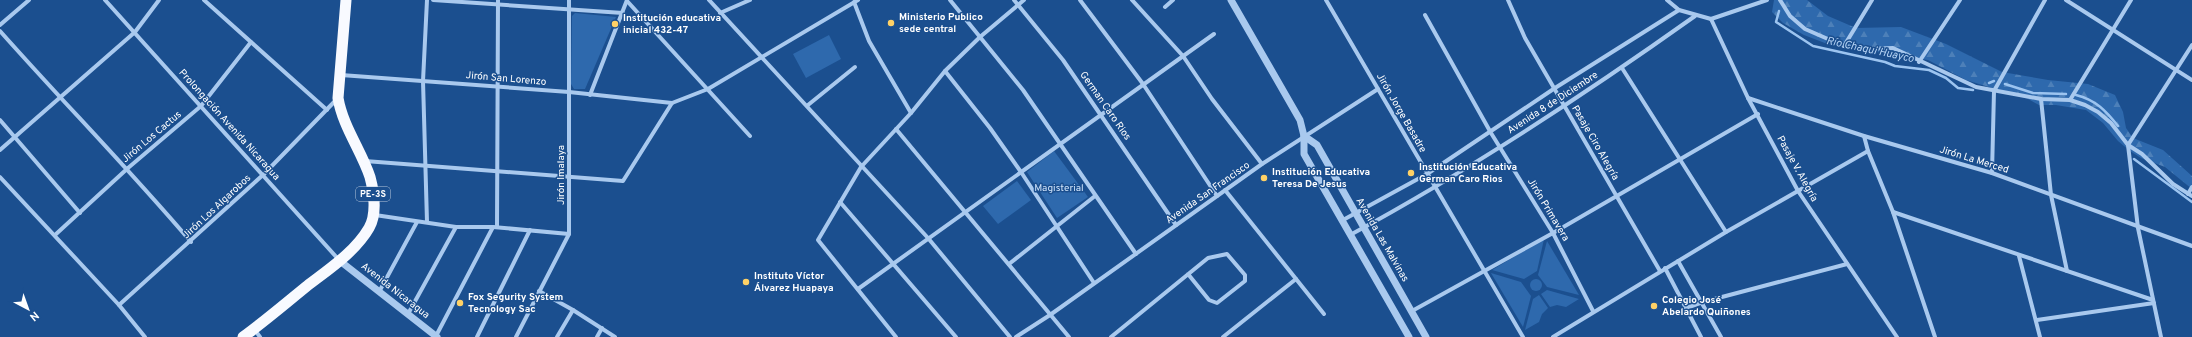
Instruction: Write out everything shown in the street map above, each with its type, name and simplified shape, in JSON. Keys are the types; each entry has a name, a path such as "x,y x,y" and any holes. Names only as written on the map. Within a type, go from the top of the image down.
{"highway":[{"name":"PE-3S","path":"242,337 257,333 340,261 357,244 369,227 373,215 373,195 370,178 340,113 338,98 346,0"}],"street":[{"path":"0,25 28,0"},
{"name":"Prolongación Avenida Nicaragua","path":"105,0 264,174 340,261"},
{"path":"0,150 135,32 160,0"},
{"path":"204,0 327,110"},
{"path":"426,0 423,81 427,222"},
{"path":"433,0 498,3 568,10 623,13"},
{"name":"Jirón Imalaya","path":"516,337 569,234 569,0"},
{"path":"709,0 761,58 808,105 861,167 928,238 1010,337"},
{"path":"720,13 750,0"},
{"path":"950,0 1023,90 1059,145 1136,254"},
{"name":"German Caro Rios","path":"1014,0 1063,60 1176,225"},
{"path":"896,337 818,240 861,167 911,113 945,71 980,37 1024,0"},
{"path":"1080,0 1143,84 1217,196"},
{"path":"1132,0 1183,56 1212,99 1262,164"},
{"path":"1165,7 1173,0"},
{"path":"1231,0 1300,120 1304,136 1304,154 1409,337"},
{"name":"Jirón Jorge Basadre","path":"1326,0 1427,174 1486,271 1523,337"},
{"name":"Pasaje Ciro Alegría","path":"1508,0 1525,38 1660,271"},
{"path":"1667,0 1679,10 1711,20 1767,0"},
{"path":"1780,0 1790,16 1805,29 1844,46 1867,49 1893,48 1919,62 1976,87 2041,99 2070,100 2098,112 2111,123 2128,145 2142,154 2190,195 2192,187"},
{"path":"1844,46 1872,0"},
{"path":"1919,62 1960,0"},
{"path":"1992,173 1994,91 2045,0"},
{"path":"2066,0 2192,80"},
{"path":"2070,100 2131,0"},
{"path":"590,95 627,1 750,136"},
{"path":"363,160 623,181 672,104 708,89 856,1 869,40 911,113"},
{"path":"436,336 495,227 497,171 498,3"},
{"name":"Avenida 8 de Diciembre","path":"1343,220 1427,174 1491,133 1555,88 1679,10"},
{"name":"Jirón Primavera","path":"1425,15 1491,133 1553,233 1593,311"},
{"name":"Avenida 8 de Diciembre","path":"1350,235 1436,187 1500,147 1564,104 1622,68 1695,16"},
{"name":"Pasaje V. Alegría","path":"1711,20 1748,98 1758,114 1798,191 1897,337"},
{"path":"0,31 59,98 128,168 191,242"},
{"path":"858,288 1214,34"},
{"name":"Jirón Los Cactus","path":"55,235 128,168 201,106 251,42"},
{"path":"2161,337 2138,228 2128,145 2192,45"},
{"path":"808,105 855,67"},
{"path":"1622,68 1726,232"},
{"path":"945,71 990,128 1021,172 1055,226 1094,283"},
{"name":"Jirón San Lorenzo","path":"339,75 569,92 672,104"},
{"name":"Avenida San Francisco","path":"1016,337 1050,315 1262,164 1378,89"},
{"name":"Jirón Los Algarobos","path":"119,305 191,242 264,174 338,98"},
{"name":"Jirón La Merced","path":"1748,98 1864,136 1992,173 2138,228 2192,246"},
{"path":"2041,99 2051,195 2067,271"},
{"path":"1412,311 1553,233 1758,114"},
{"path":"0,120 80,213"},
{"path":"896,130 1069,337"},
{"name":"Avenida Las Malvinas","path":"1304,136 1317,145 1426,337"},
{"path":"1864,136 1868,151 1893,212 1935,337"},
{"path":"1553,337 1665,268 1868,151"},
{"path":"0,177 119,305 145,337"},
{"path":"1225,190 1324,314"},
{"path":"1009,264 1055,226 1095,196"},
{"path":"840,202 894,263 956,337"},
{"path":"1893,212 2154,302"},
{"path":"373,215 456,227 495,227 569,234"},
{"path":"380,292 417,222"},
{"path":"408,314 456,227"},
{"path":"477,337 530,230"},
{"path":"1111,337 1188,274 1208,258 1227,254 1245,275 1245,281 1217,303 1210,300 1188,274"},
{"path":"2019,256 2037,320 2040,337"},
{"name":"Avenida Nicaragua","path":"340,261 436,336"},
{"path":"1678,261 1703,302 1721,337"},
{"path":"1686,308 1703,302 1847,264"},
{"path":"1665,268 1701,337"},
{"path":"1223,337 1296,279"},
{"path":"539,291 615,337"},
{"path":"2037,320 2154,302"},
{"path":"557,337 572,310"},
{"path":"598,337 602,328"},
{"path":"1413,337 1421,330"}],"green space":[{"path":"1774,0 1807,0 1828,16 1856,28 1901,27 1946,44 2002,72 2048,80 2088,84 2115,95 2123,112 2126,128 2133,138 2163,150 2192,176 2192,189 2165,167 2141,158 2130,151 2118,141 2103,123 2086,110 2056,105 2039,105 2028,99 1966,80 1928,60 1830,45 1804,35 1783,23 1772,12"},
{"path":"575,13 616,17 585,89 574,89 571,84 572,16"},
{"path":"829,35 841,59 806,78 793,54"},
{"name":"Magisterial","path":"1054,151 1088,197 1057,218 1027,172"},
{"path":"1017,181 1031,200 998,224 983,206"},
{"path":"1544,239 1537,271 1524,279 1492,270"},
{"path":"1547,241 1579,295 1547,287 1538,275"},
{"path":"1491,273 1521,282 1531,296 1523,327"},
{"path":"1534,279 1538,279 1542,285 1538,291 1534,291 1530,287 1530,283"},
{"path":"1547,290 1579,299 1566,307 1557,305 1550,307 1541,294"},
{"path":"1539,295 1548,308 1542,314 1539,322 1525,330 1533,299"}],"waterway":[{"name":"Río Chaqui Huayco","path":"1779,11 1776,22 1813,46 1885,62 1895,66 1929,70 1946,78 1958,88 1973,90"},
{"name":"Río Chaqui Huayco","path":"1989,83 1994,81"},
{"name":"Río Chaqui Huayco","path":"2005,84 2033,93 2066,94"},
{"name":"Río Chaqui Huayco","path":"2076,95 2095,103 2118,126"},
{"name":"Río Chaqui Huayco","path":"2134,159 2192,202"}],"place":[{"name":"Ministerio Publico sede central","path":"891,23"},
{"name":"Institución educativa inicial 432-47","path":"615,24"},
{"name":"Institución Educativa German Caro Rios","path":"1411,173"},
{"name":"Institución Educativa Teresa De Jesus","path":"1264,178"},
{"name":"Instituto Víctor Álvarez Huapaya","path":"746,282"},
{"name":"Fox Segurity System Tecnology Sac","path":"460,303"},
{"name":"Colegio José Abelardo Quiñones","path":"1654,306"}]}
